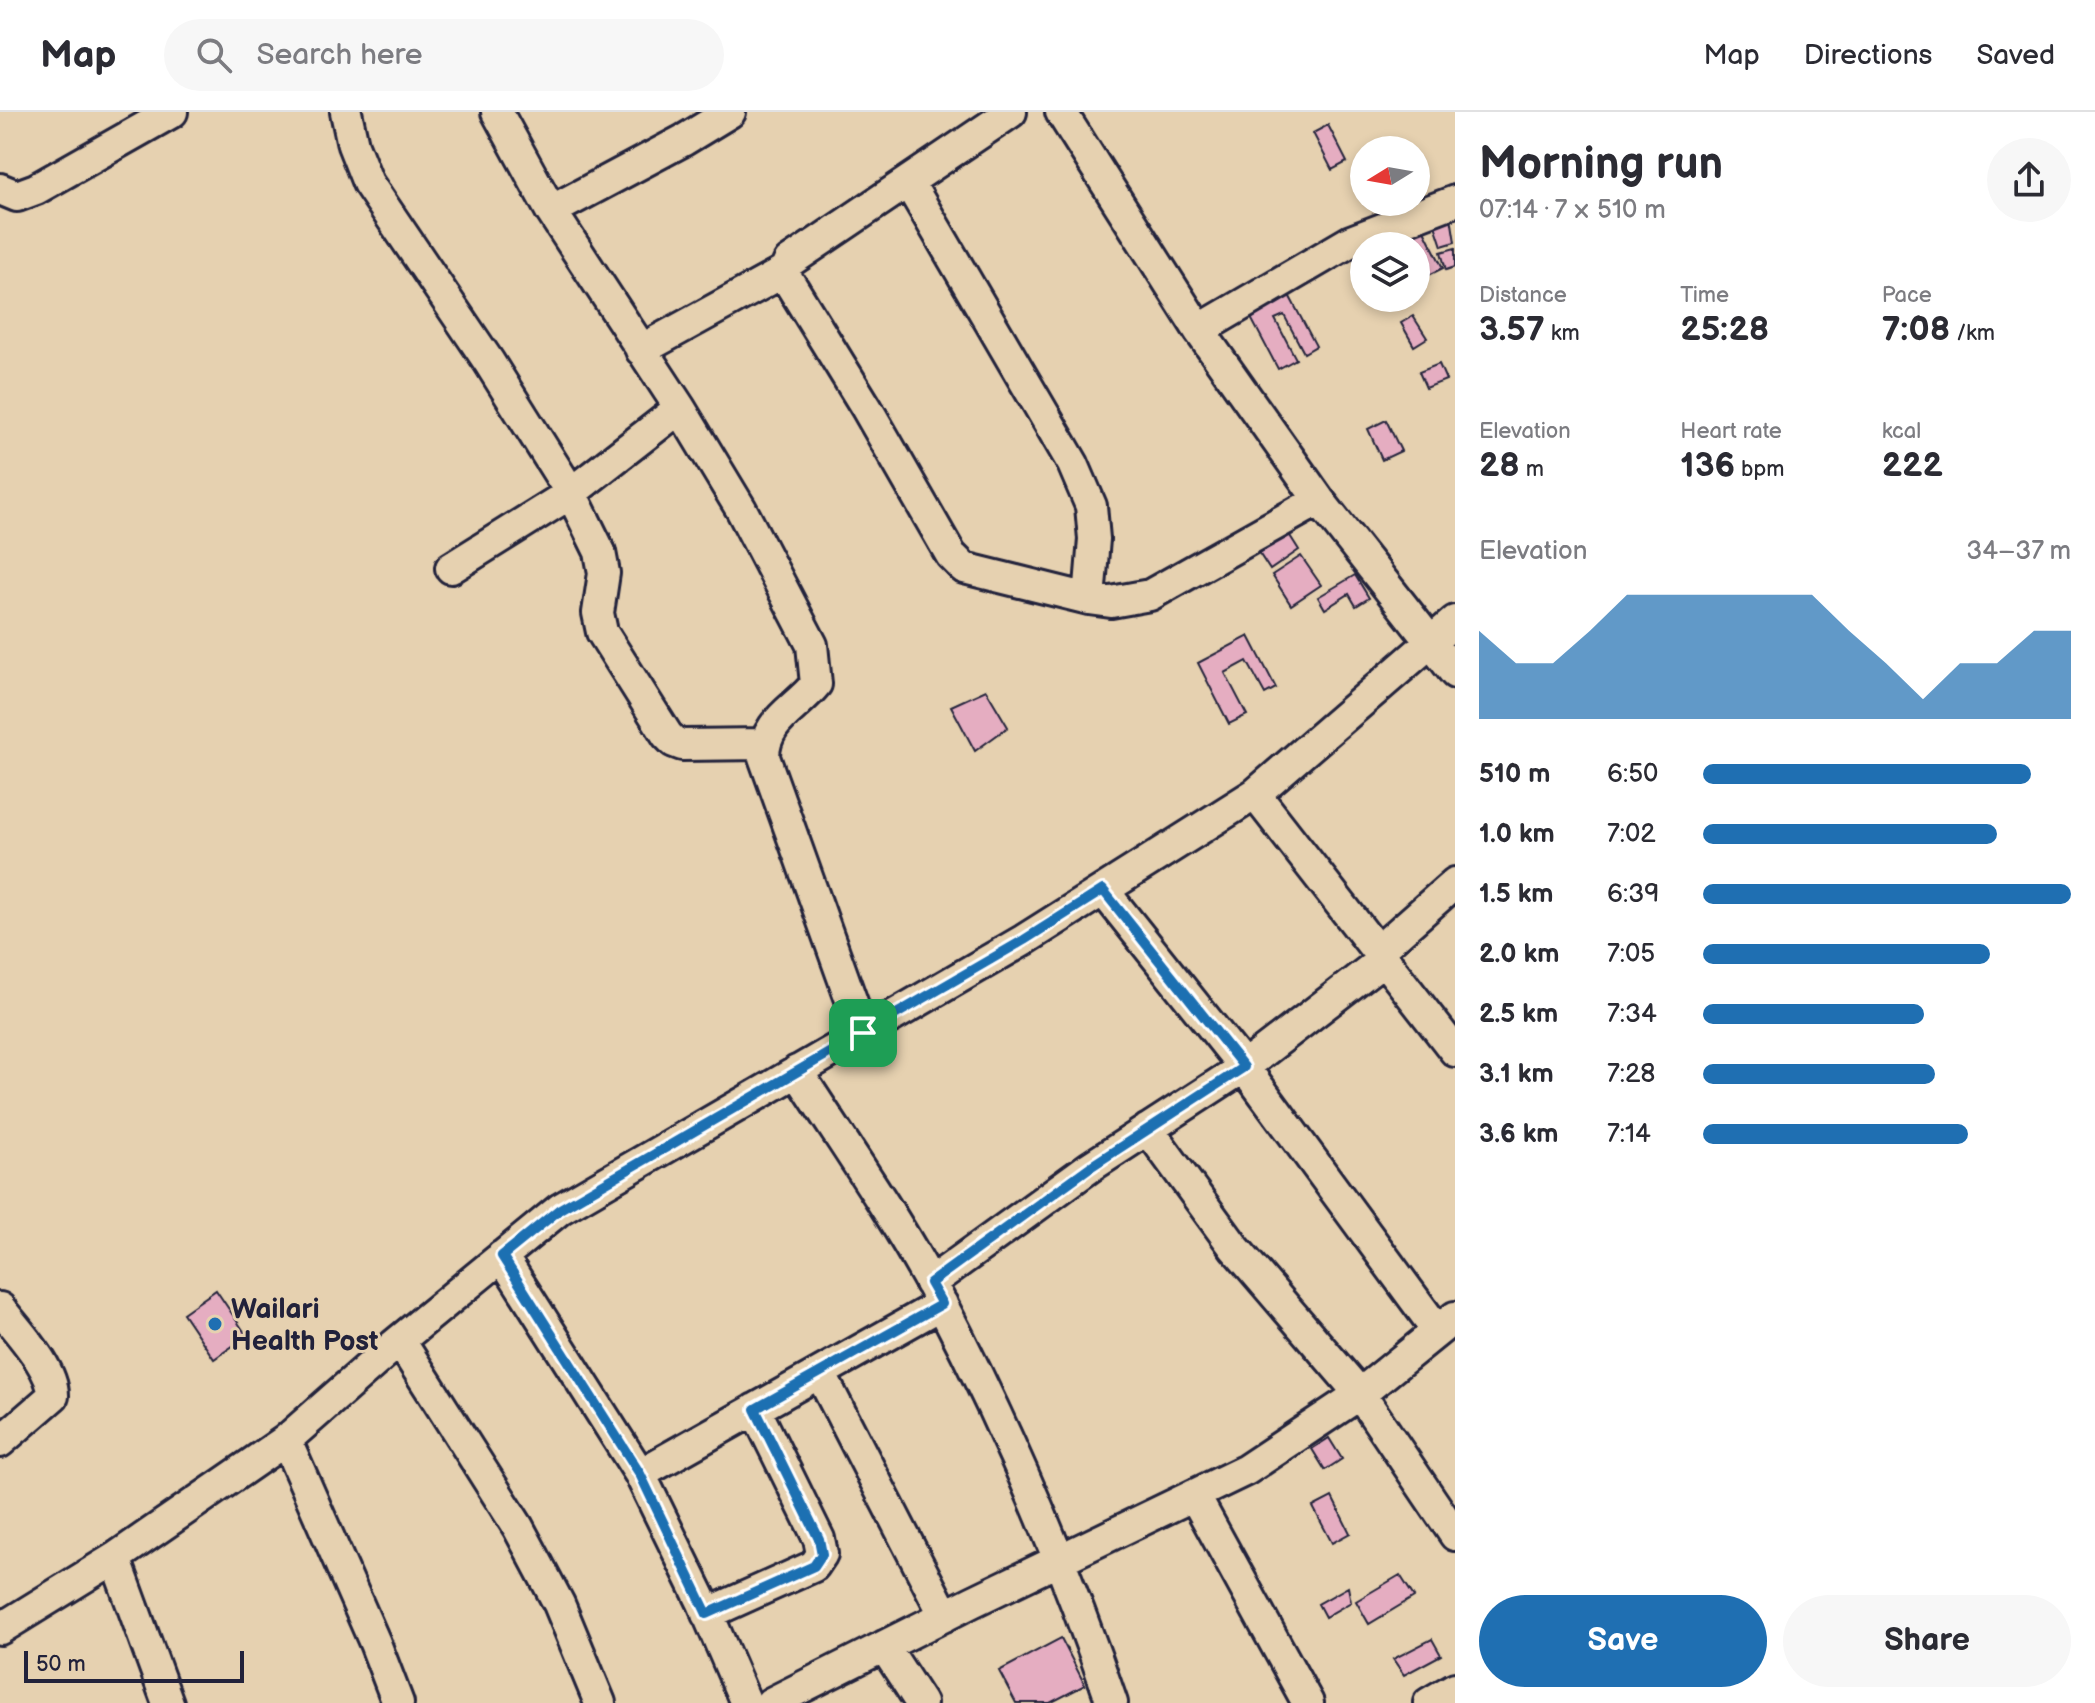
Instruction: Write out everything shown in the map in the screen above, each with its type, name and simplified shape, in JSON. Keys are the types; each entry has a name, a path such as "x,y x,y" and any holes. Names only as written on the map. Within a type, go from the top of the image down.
{"street":[{"path":"0,189 17,196 36,189 172,112"},
{"path":"346,112 353,145 368,183 489,362 571,493 600,552 604,573 598,613 602,632 667,735 682,745 764,744"},
{"path":"497,112 551,211 680,408 741,509 812,645 816,684 807,696 770,728 764,744 764,757 863,1033"},
{"path":"551,211 730,112"},
{"path":"641,350 785,271 789,262 1011,112"},
{"path":"1061,112 1199,330 1319,500 1455,673"},
{"path":"909,183 1073,464 1091,506 1094,539 1089,599"},
{"path":"1199,330 1351,241 1455,201"},
{"path":"785,271 951,555 964,568 1089,599 1111,602 1150,595 1319,500"},
{"path":"451,568 571,493 680,408"},
{"path":"0,1629 115,1558 286,1440 560,1209 1024,940 1255,794 1455,621"},
{"path":"1255,794 1455,1051"},
{"path":"640,1474 820,1373 936,1294 1090,1167 1244,1067 1381,955 1455,883"},
{"path":"771,1703 1246,1470 1360,1394 1446,1323 1103,890"},
{"path":"797,1071 936,1294 993,1403 1060,1559 1112,1703"},
{"path":"1148,1129 1234,1247 1360,1394 1455,1535"},
{"path":"502,1256 640,1474 746,1703"},
{"path":"0,1308 46,1370 53,1386 53,1396 0,1442"},
{"path":"400,1341 518,1527 559,1604 600,1703"},
{"path":"820,1373 945,1616"},
{"path":"707,1614 814,1566 822,1554 819,1539 755,1409"},
{"path":"286,1440 398,1703"},
{"path":"1194,1495 1308,1703"},
{"path":"115,1558 168,1703"},
{"path":"884,1646 921,1703"},
{"path":"1429,1703 1455,1688"}],"building":[{"path":"1328,125 1347,162 1332,170 1313,133"},
{"path":"1451,217 1455,242 1442,246 1434,222"},
{"path":"1430,242 1443,268 1430,274"},
{"path":"1455,248 1455,267 1446,270 1441,252"},
{"path":"1289,295 1316,346 1304,353 1284,315 1275,319 1296,359 1278,369 1250,316"},
{"path":"1413,316 1427,338 1414,346 1401,323"},
{"path":"1439,364 1446,380 1426,388 1419,372"},
{"path":"1386,420 1401,451 1382,460 1368,429"},
{"path":"1287,531 1299,550 1270,570 1257,550"},
{"path":"1301,556 1321,585 1291,605 1272,575"},
{"path":"1355,575 1369,598 1356,606 1349,594 1325,609 1318,597"},
{"path":"1249,636 1276,688 1265,694 1247,661 1225,673 1247,715 1229,724 1198,663"},
{"path":"986,690 1008,727 975,751 951,706"},
{"name":"Wailari Health Post","path":"216,1290 247,1336 214,1359 183,1313"},
{"path":"1329,1438 1342,1459 1325,1470 1312,1449"},
{"path":"1332,1497 1350,1533 1332,1543 1313,1507"},
{"path":"1400,1575 1414,1597 1369,1624 1356,1601"},
{"path":"1348,1587 1351,1602 1325,1617 1318,1604"},
{"path":"1061,1638 1085,1685 1050,1703 1016,1703 999,1671"},
{"path":"1432,1639 1441,1655 1404,1675 1393,1659"}],"place":[{"name":"Wailari Health Post","path":"215,1324"}],"route":[{"path":"1103,890 1244,1067 1090,1167 930,1283 942,1304 755,1409 819,1539 822,1554 814,1566 707,1614 640,1474 502,1256 560,1209 863,1033 1024,940 1103,890"}]}
